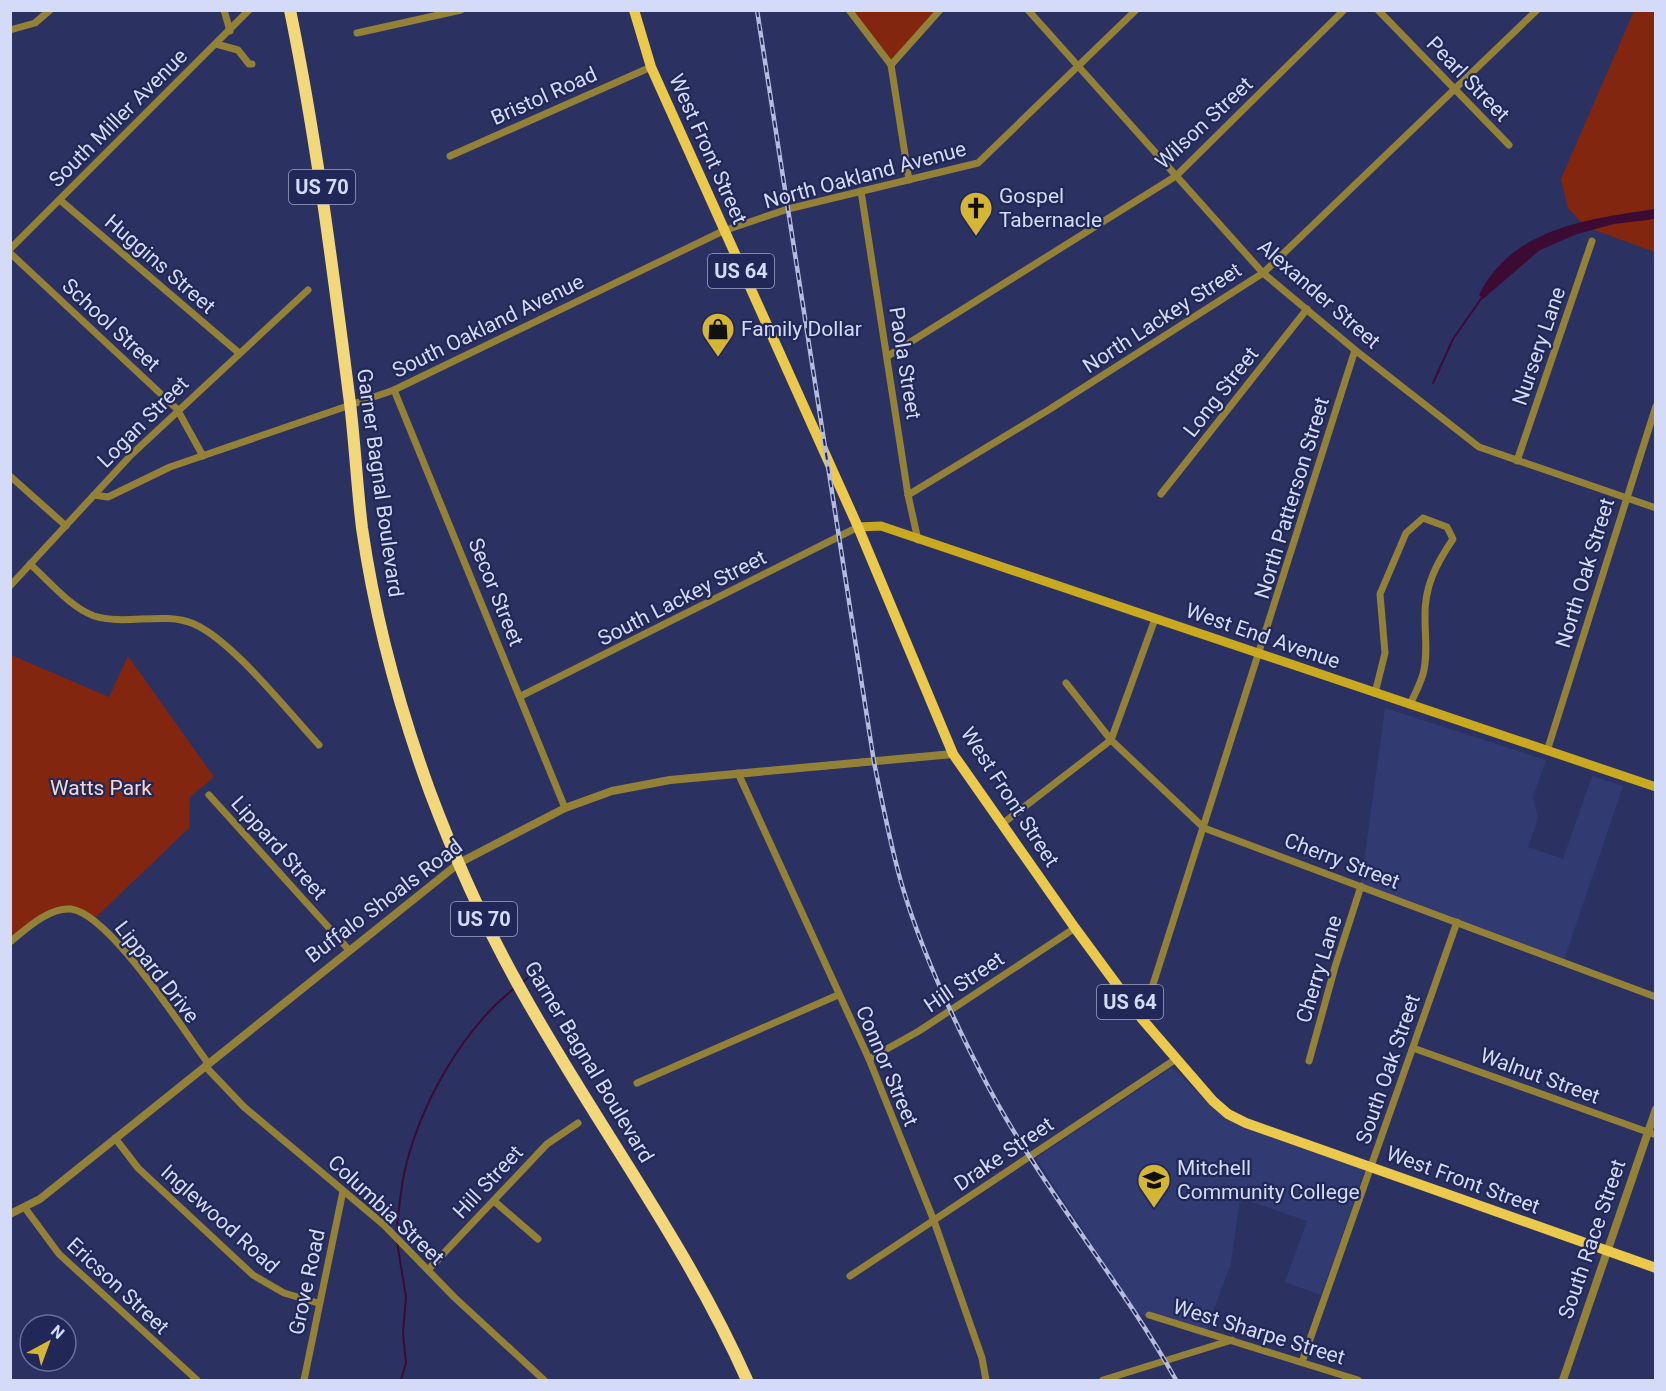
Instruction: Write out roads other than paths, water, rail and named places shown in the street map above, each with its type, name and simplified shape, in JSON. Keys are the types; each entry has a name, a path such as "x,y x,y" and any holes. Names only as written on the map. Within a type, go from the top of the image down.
{"highway":[{"name":"Garner Bagnal Boulevard","path":"290,10 314,128 350,407 362,529 390,660 431,793 470,892 516,982 674,1239 721,1324 747,1380"}],"main road":[{"name":"West Front Street","path":"634,10 651,67 858,527 953,754 1075,928 1143,1019 1213,1101 1228,1114 1246,1123 1656,1268"},
{"name":"West End Avenue","path":"858,527 881,526 1656,787"}],"street":[{"path":"10,30 35,23 50,10"},
{"path":"224,10 230,30"},
{"name":"South Miller Avenue","path":"10,251 249,10"},
{"path":"357,33 461,10"},
{"path":"849,10 891,65 909,180"},
{"path":"891,65 940,10"},
{"name":"Alexander Street","path":"1028,10 1263,273 1355,350 1479,447 1656,508"},
{"name":"North Oakland Avenue","path":"723,231 788,210 978,163 1136,10"},
{"name":"Wilson Street","path":"888,356 1176,176 1344,10"},
{"name":"Pearl Street","path":"1378,10 1509,146"},
{"name":"North Lackey Street","path":"908,495 1050,409 1263,273 1537,10"},
{"path":"216,44 238,50 249,64 252,64"},
{"name":"Bristol Road","path":"450,156 651,67"},
{"name":"Paola Street","path":"861,191 908,495 918,540"},
{"name":"Huggins Street","path":"60,200 239,353"},
{"name":"South Oakland Avenue","path":"94,495 108,497 170,467 394,390 723,231"},
{"name":"Nursery Lane","path":"1517,461 1592,241"},
{"name":"School Street","path":"10,251 177,409 203,456"},
{"name":"Logan Street","path":"10,586 177,409 308,290"},
{"name":"Long Street","path":"1161,494 1307,309"},
{"name":"North Patterson Street","path":"1143,1019 1355,350"},
{"name":"Secor Street","path":"394,390 565,808"},
{"name":"North Oak Street","path":"1547,751 1656,406"},
{"path":"10,476 66,526"},
{"path":"1375,693 1385,653 1380,594 1406,533 1423,518 1447,527 1454,539 1436,564 1430,580 1425,617 1423,674 1410,705"},
{"name":"South Lackey Street","path":"521,696 858,527"},
{"path":"30,564 72,601 94,615 182,620 206,630 230,649 319,745"},
{"path":"1002,825 1111,740 1155,619"},
{"name":"Cherry Street","path":"1065,683 1111,740 1204,828 1656,997"},
{"name":"Buffalo Shoals Road","path":"10,1214 25,1208 115,1138 459,863 565,808 612,791 640,785 738,773 953,754"},
{"name":"Connor Street","path":"738,773 869,1059 934,1221 982,1358 986,1380"},
{"name":"Lippard Street","path":"209,795 349,950"},
{"name":"Cherry Lane","path":"1309,1060 1361,886"},
{"name":"Lippard Drive","path":"10,942 33,924 58,911 70,909 93,920 122,947 206,1064"},
{"name":"South Oak Street","path":"1302,1362 1457,922"},
{"name":"Hill Street","path":"869,1059 920,1031 1075,928"},
{"path":"637,1083 838,995"},
{"name":"Walnut Street","path":"1413,1048 1652,1133"},
{"name":"Drake Street","path":"850,1276 1176,1059"},
{"name":"Columbia Street","path":"206,1064 244,1107 384,1226 544,1380"},
{"name":"South Race Street","path":"1563,1380 1606,1251 1652,1133 1656,1109"},
{"name":"Hill Street","path":"428,1270 547,1144 578,1123"},
{"name":"Inglewood Road","path":"115,1138 138,1168 253,1275 284,1293 318,1303"},
{"name":"Grove Road","path":"304,1380 318,1303 343,1191"},
{"path":"494,1201 538,1239"},
{"name":"Ericson Street","path":"25,1208 59,1254 197,1380"},
{"name":"West Sharpe Street","path":"1149,1315 1358,1380"},
{"path":"1103,1380 1232,1340"}],"waterway":[{"path":"1433,383 1453,339 1483,296"},
{"path":"523,982 532,974"},
{"path":"396,1233 404,1174 420,1122 432,1096 445,1071 478,1024 516,987"},
{"path":"397,1242 406,1297 403,1333 406,1363 401,1380"}],"railway":[{"path":"757,10 874,762 890,837 909,909 940,988 964,1040 1011,1128 1131,1307 1176,1380"}],"place":[{"name":"Gospel Tabernacle","path":"976,237"},
{"name":"Family Dollar","path":"718,358"},
{"name":"Mitchell Community College","path":"1154,1209"}],"park label":[{"name":"Watts Park","path":"101,788"}]}
